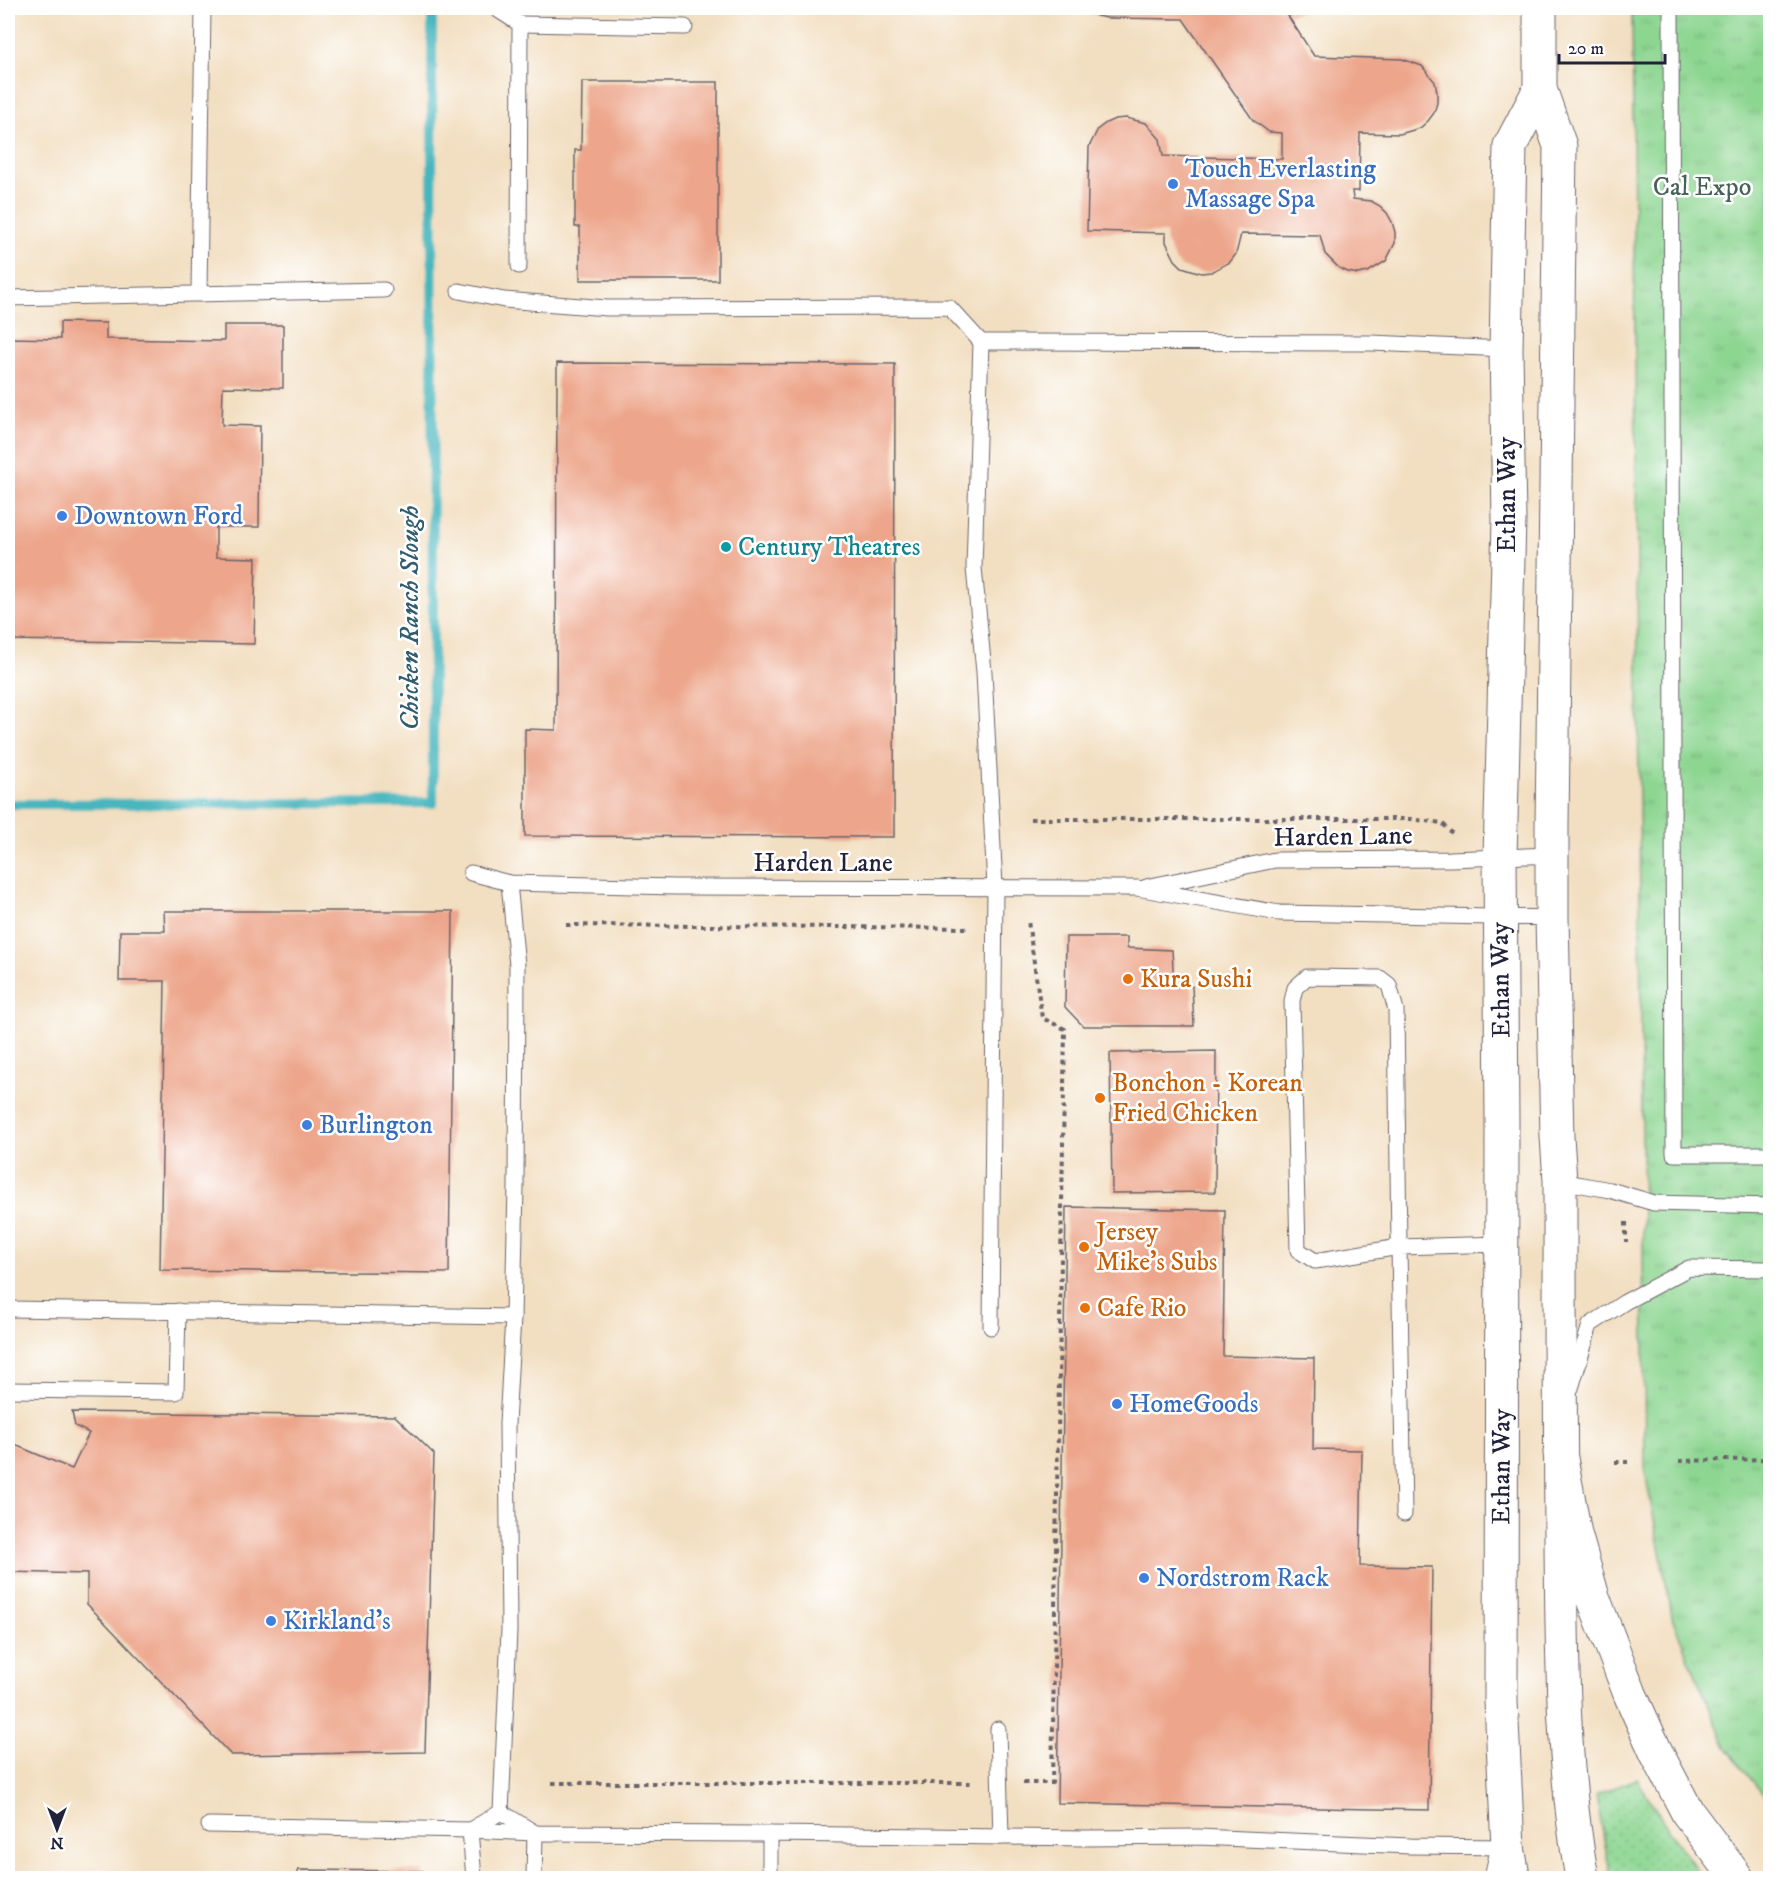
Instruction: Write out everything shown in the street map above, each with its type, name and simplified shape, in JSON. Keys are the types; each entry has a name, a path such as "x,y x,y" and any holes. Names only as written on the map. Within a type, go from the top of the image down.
{"street":[{"name":"Ethan Way","path":"1540,8 1540,89 1560,146 1552,918 1560,1182 1562,1642 1565,1726 1576,1843 1582,1878"},
{"name":"Ethan Way","path":"1514,1878 1508,1847 1502,1701 1500,857 1509,520 1506,349 1510,146 1540,89"},
{"path":"1560,1438 1575,1534 1593,1597 1630,1694 1656,1752 1688,1813 1737,1878"},
{"path":"1501,1878 1508,1847"}],"lane":[{"path":"199,294 203,8"},
{"path":"495,8 520,24 685,27"},
{"path":"1671,8 1674,1154 1770,1154"},
{"path":"519,266 520,24"},
{"path":"8,298 384,290"},
{"path":"459,291 504,300 608,308 949,307 981,342 974,568 984,672 994,887 991,1327"},
{"path":"981,342 1372,343 1506,349"},
{"name":"Harden Lane","path":"1137,888 1275,860 1552,855"},
{"name":"Harden Lane","path":"471,873 509,883 675,887 1137,888 1279,913 1552,918"},
{"path":"501,1812 509,1629 507,1424 513,1317 517,965 509,883"},
{"path":"1404,1514 1399,1247 1396,1010 1389,985 1380,978 1306,977 1296,988 1292,1001 1298,1250 1315,1261 1399,1247 1502,1244"},
{"path":"1560,1182 1610,1190 1654,1203 1770,1206"},
{"path":"1560,1438 1590,1325 1625,1302 1689,1268 1770,1269"},
{"path":"8,1309 513,1317"},
{"path":"8,1390 176,1392 178,1311"},
{"path":"998,1729 1000,1837"},
{"path":"470,1830 501,1812"},
{"path":"501,1812 535,1833"},
{"path":"209,1825 535,1833 1198,1837 1410,1846 1508,1847"},
{"path":"470,1830 474,1878"},
{"path":"534,1878 535,1833"},
{"path":"770,1834 770,1878"}],"path":[{"path":"1030,819 1410,819 1442,823 1455,836"},
{"path":"552,1783 1052,1783 1065,1029 1042,1018 1028,921"},
{"path":"566,926 955,928"},
{"path":"1626,1214 1626,1242"},
{"path":"1679,1461 1770,1459"},
{"path":"1615,1462 1628,1462"}],"green space":[{"name":"Cal Expo","path":"1632,8 1770,8 1770,1803 1727,1749 1673,1621 1645,1472"},
{"path":"1637,1779 1671,1834 1703,1878 1611,1878 1596,1795"}],"building":[{"path":"1082,8 1306,8 1288,16 1314,56 1402,59 1422,66 1435,82 1437,92 1434,113 1428,121 1420,128 1400,134 1360,133 1359,191 1352,191 1353,199 1371,201 1380,206 1392,222 1395,243 1386,261 1368,272 1358,274 1339,268 1325,254 1320,235 1241,234 1236,254 1230,262 1211,272 1201,273 1182,267 1175,260 1166,242 1166,233 1087,231 1089,147 1098,129 1106,123 1126,118 1146,123 1160,139 1163,156 1282,159 1282,133 1269,132 1253,120 1183,19 1107,18 1097,16"},
{"path":"582,82 718,82 718,280 580,280 580,227 575,227 575,150 581,150"},
{"path":"60,322 106,323 106,339 224,341 224,325 283,325 283,388 223,387 222,425 260,426 259,527 216,527 216,557 256,558 254,644 8,640 8,338 60,339"},
{"name":"Century Theatres","path":"557,363 895,364 894,837 525,836 525,729 556,730"},
{"name":"Burlington","path":"164,911 453,911 449,1273 160,1270 165,981 119,981 120,931 165,931"},
{"path":"1066,937 1127,937 1127,948 1172,950 1174,986 1192,986 1194,1026 1083,1026 1065,1007"},
{"path":"1216,1051 1215,1192 1112,1193 1110,1053"},
{"path":"1066,1207 1225,1210 1223,1356 1314,1358 1313,1449 1362,1450 1360,1566 1432,1567 1429,1810 1057,1803"},
{"path":"72,1412 395,1416 434,1454 425,1752 231,1755 87,1604 87,1574 8,1572 8,1442 72,1469 89,1433 75,1426"},
{"path":"298,1870 423,1871 423,1878 298,1878"}],"waterway":[{"name":"Chicken Ranch Slough","path":"8,804 433,803 432,8"}],"place":[{"name":"Touch Everlasting Massage Spa","path":"1173,184"},
{"name":"Downtown Ford","path":"62,516"},
{"name":"Century Theatres","path":"726,547"},
{"name":"Kura Sushi","path":"1128,979"},
{"name":"Bonchon - Korean Fried Chicken","path":"1100,1098"},
{"name":"Burlington","path":"307,1125"},
{"name":"Jersey Mike's Subs","path":"1084,1247"},
{"name":"Cafe Rio","path":"1085,1308"},
{"name":"HomeGoods","path":"1117,1404"},
{"name":"Nordstrom Rack","path":"1144,1578"},
{"name":"Kirkland's","path":"271,1621"}]}
